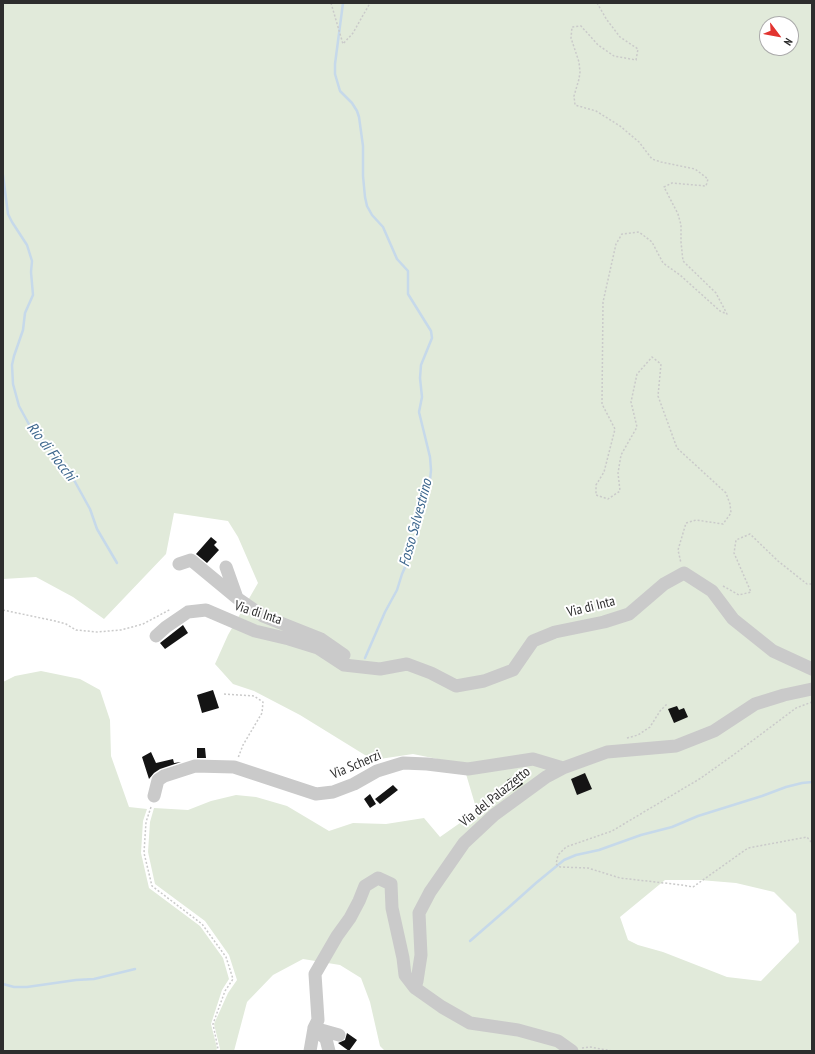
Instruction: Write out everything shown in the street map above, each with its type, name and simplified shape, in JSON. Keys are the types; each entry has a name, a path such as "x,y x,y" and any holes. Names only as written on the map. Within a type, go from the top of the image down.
{"street":[{"name":"Via di Inta","path":"180,564 191,560 237,598 263,616 321,639 345,656 355,666"},
{"path":"226,567 237,598"},
{"name":"Via di Inta","path":"156,636 188,612 206,610 256,631 318,648 344,665 380,668 407,664 431,673 456,686 484,681 513,670 533,641 555,632 604,622 629,614 664,584 684,573"},
{"path":"684,573 712,591 732,619 773,651 812,669"},
{"name":"Via del Palazzetto","path":"415,988 421,955 420,912 430,892 464,844 494,815 546,777 563,768 607,752 676,746 714,731 755,704 784,695 812,689"},
{"name":"Via Scherzi","path":"154,796 158,780 170,773 195,766 234,767 316,794 333,792 354,784 377,771 403,763 468,768 533,759 563,768"},
{"path":"310,1051 314,1028 318,1020 315,974 337,936 350,918 360,900 365,886 378,878 391,884 392,908 404,958 405,975 415,988 442,1007 470,1023 518,1030 558,1041 571,1050"},
{"path":"314,1028 339,1035"},
{"path":"314,1028 326,1039 329,1051"}],"path":[{"path":"331,3 343,44 353,33 370,3"},
{"path":"597,3 606,20 620,37 638,49 636,60 614,56 598,44 581,26 572,27 571,38 579,62 580,72 580,79 574,96 575,105 596,111 620,126 639,142 652,159 695,169 708,179 706,186 672,184 664,187 678,214 681,225 683,261 716,293 727,314 720,311 663,263 652,242 639,232 622,234 616,244 603,302 602,404 615,429 604,472 596,485 596,495 608,499 620,491 618,473 621,455 637,427 630,402 637,374 652,358 662,364 658,396 677,448 726,493 730,504 731,513 722,524 696,520 686,523 678,550 684,573"},
{"path":"719,584 739,595 751,592 734,553 736,540 750,534 778,561 807,584 812,584"},
{"path":"3,610 61,622 76,630 97,632 121,630 143,624 176,607"},
{"path":"224,694 254,696 263,702 262,713 243,745 234,767"},
{"path":"812,702 796,708 701,778 612,831 566,847 558,855 556,864 560,868 588,868 620,878 693,887 748,848 807,837 812,844"},
{"path":"626,739 638,735 650,727 660,711 668,704"},
{"path":"154,796 146,822 144,853 152,886 202,924 226,957 233,979 225,991 213,1024 218,1051"},
{"path":"571,1050 590,1047 612,1051"}],"green space":[{"path":"3,3 812,3 812,684 675,741 561,763 467,765 413,754 373,760 300,715 254,691 233,684 215,664 228,635 258,583 238,537 228,521 174,513 166,554 104,619 73,597 36,577 3,579"},
{"path":"41,671 80,679 100,690 110,720 111,756 129,807 147,809 143,821 141,853 149,888 200,926 223,958 229,979 222,990 211,1024 217,1048 216,1051 3,1051 3,682 15,676"},
{"path":"812,692 812,1051 385,1051 380,1046 370,1002 361,978 340,965 303,959 273,975 247,1002 234,1051 219,1051 220,1049 214,1024 228,993 237,980 229,955 205,921 155,884 148,852 150,822 154,808 188,810 211,801 236,795 256,797 287,806 329,831 353,823 386,824 424,818 440,837 477,811 466,774 533,761 564,771 608,755 677,749 757,707","holes":["665,880 700,880 736,883 774,892 796,914 799,942 761,981 727,977 628,940 620,917"]}],"building":[{"path":"211,537 217,542 214,545 219,550 207,563 196,554"},
{"path":"183,625 188,633 165,649 160,643"},
{"path":"213,690 219,708 202,713 197,695"},
{"path":"677,706 679,710 684,708 688,717 674,723 668,709"},
{"path":"197,748 205,748 206,758 197,758"},
{"path":"151,752 156,763 173,759 174,763 181,762 160,769 149,779 142,757"},
{"path":"585,773 592,789 577,795 571,779"},
{"path":"518,774 523,784 513,791 507,780"},
{"path":"393,785 398,790 380,804 375,799"},
{"path":"370,794 376,804 370,808 364,799"},
{"path":"347,1033 357,1040 349,1051 338,1043 345,1040"}],"waterway":[{"name":"Fosso Salvestrino","path":"343,3 335,74 340,91 352,103 359,117 363,146 363,176 367,206 372,215 383,227 397,259 408,271 408,294 431,331 432,338 421,365 420,378 422,397 419,412 430,457 430,480 411,554 397,590 385,612 365,658"},
{"name":"Rio di Fiocchi","path":"3,175 8,214 27,245 32,261 31,272 33,295 25,313 23,330 12,365 13,384 19,406 31,428 61,461 74,480 90,509 97,529 117,563"},
{"path":"470,941 564,860 576,855 599,850 641,835 672,827 698,816 786,787 812,782"},
{"path":"3,984 14,987 27,987 94,979 135,969"}]}
